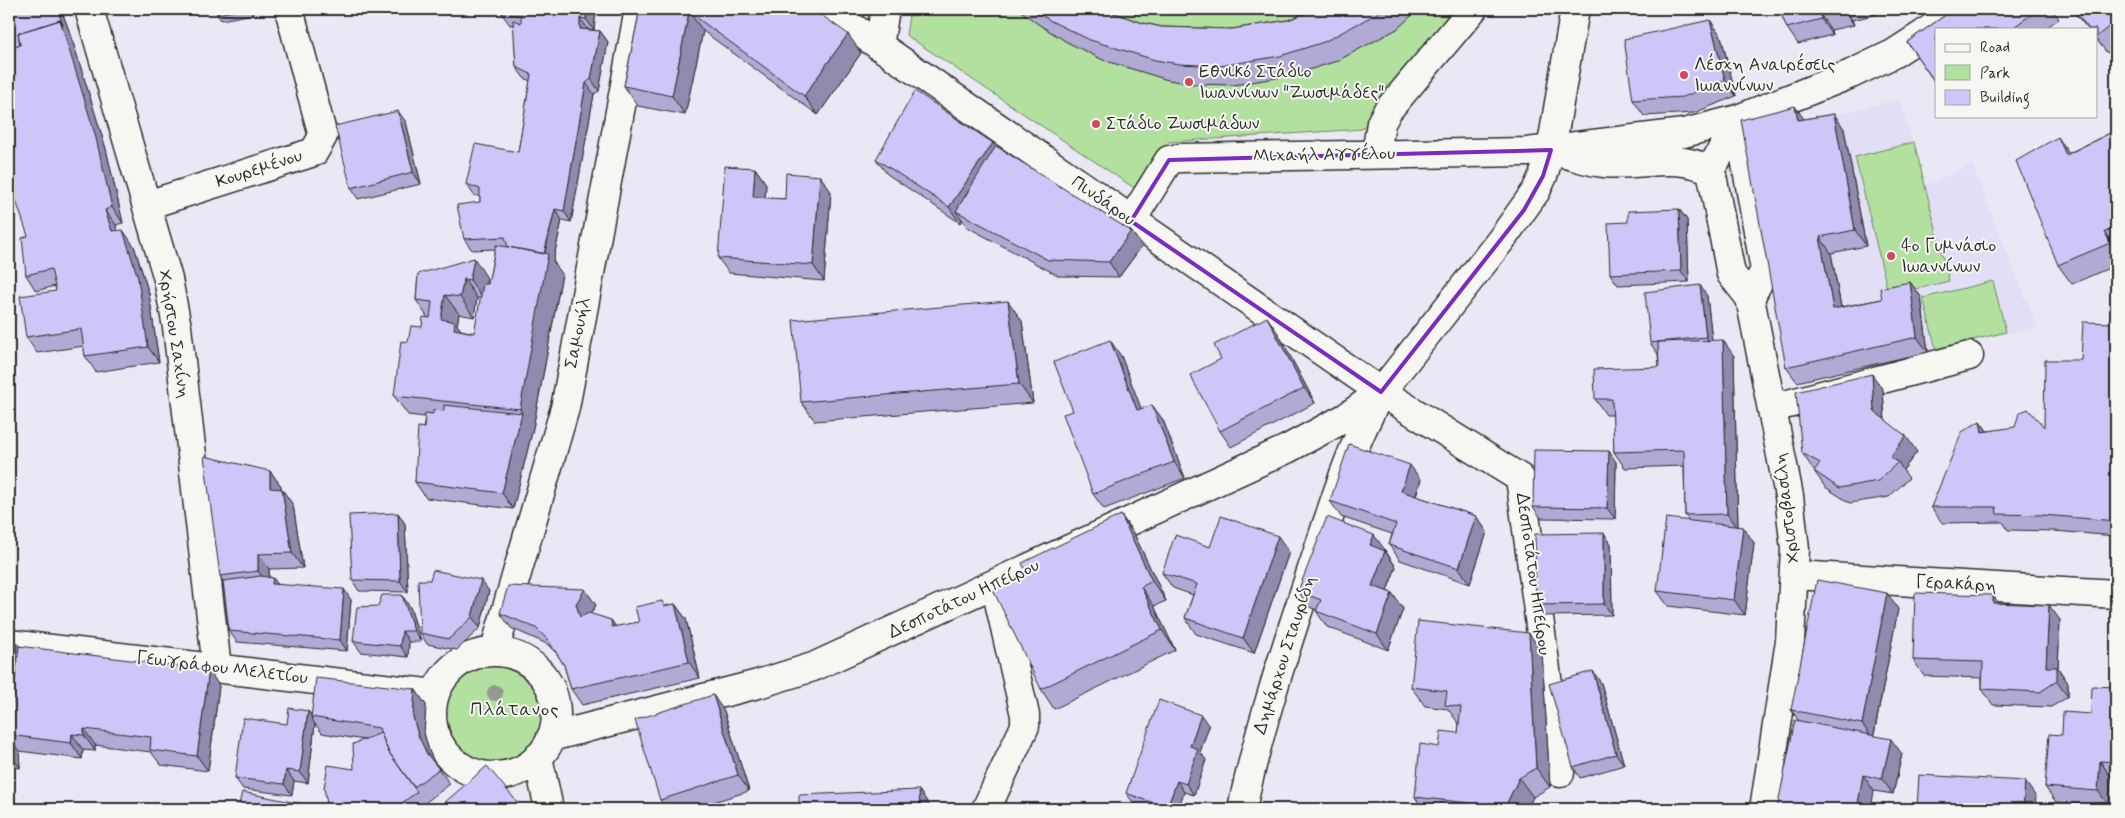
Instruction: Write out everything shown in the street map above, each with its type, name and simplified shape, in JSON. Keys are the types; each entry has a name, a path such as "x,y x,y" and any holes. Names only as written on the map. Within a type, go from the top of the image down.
{"street":[{"name":"Χρήστου Σαχίνη","path":"89,9 168,279 176,327 217,668"},
{"name":"Κουρεμένου","path":"147,205 314,152 323,136 289,9"},
{"name":"Σαμουήλ","path":"494,652 564,408 639,9"},
{"name":"Πινδάρου","path":"826,9 1381,392"},
{"path":"879,46 885,9"},
{"path":"1376,154 1381,123 1388,110 1473,9"},
{"name":"Δεσποτάτου Ηπείρου","path":"545,747 813,667 1287,450 1345,418 1381,392 1524,210 1543,176 1551,150 1576,9"},
{"name":"Μιχαήλ Αγγέλου","path":"1131,221 1169,160 1180,158 1528,152 1676,134 1709,128 1738,119 1873,64 1924,34 1957,9"},
{"path":"1711,170 1738,119"},
{"path":"1738,119 1764,270 1750,298"},
{"name":"Μιχαήλ Αγγέλου","path":"1551,150 1603,163 1665,160 1687,161 1711,170"},
{"name":"Χριστοβασίλη","path":"1711,170 1731,274 1750,298 1773,408 1793,522 1795,575 1785,678 1764,809"},
{"path":"1773,408 1969,356"},
{"name":"Δεσποτάτου Ηπείρου","path":"1381,392 1520,478 1560,773"},
{"name":"Δημάρχου Σταυρίδη","path":"1242,809 1267,708 1312,569 1356,444 1381,392"},
{"name":"Γερακάρη","path":"1795,575 2116,594"},
{"path":"986,809 1025,726 1025,715 995,584"},
{"name":"Γεωγράφου Μελετίου","path":"9,644 435,694"},
{"path":"494,652 516,656 532,665 546,679 555,702 555,724 545,747 525,767 514,772 489,776 466,769 446,754 434,731 432,719 435,694 444,678 457,664 479,654 494,652"},
{"path":"545,747 549,809"},
{"path":"467,799 489,776"}],"highlighted area":[{"path":"1551,150 1543,176 1524,210 1381,392 1131,221 1169,160"}],"shaded area":[{"name":"4ο Γυμνάσιο Ιωαννίνων","path":"1899,99 1926,185 1972,165 2037,327 1797,382 1752,136"}],"green space":[{"name":"Εθνικό Στάδιο Ιωαννίνων \"Ζωσιμάδες\"","path":"910,9 1463,9 1362,129 1169,142 1137,190 906,35"},
{"path":"1914,142 1949,281 1889,296 1855,157"},
{"path":"1993,281 2006,332 1936,349 1923,298"},
{"name":"Πλάτανος","path":"494,660 514,664 531,676 543,693 547,713 543,733 531,750 514,762 494,766 474,762 457,750 445,733 441,713 445,693 457,676 474,664"}],"building":[{"path":"9,9 57,9 63,25 60,20 18,33 20,45 9,49"},
{"path":"216,9 245,9 217,14"},
{"path":"503,9 587,9 586,19 580,18 580,29 600,31 591,79 586,83 564,211 555,209 544,254 508,247 505,237 464,239 457,205 480,202 480,189 466,184 475,144 518,152 531,74 516,67 513,20 521,23 521,15 502,14"},
{"path":"640,9 813,9 848,34 804,96 689,12 672,96 624,86"},
{"path":"1031,9 1102,9 1143,23 1162,27 1232,29 1288,20 1317,9 1385,9 1324,42 1280,56 1220,66 1179,64 1155,60 1090,40"},
{"path":"1779,9 1843,10 1820,14 1821,19 1787,28"},
{"path":"1954,9 2039,9 2012,28 1935,28 1935,82 1907,42"},
{"path":"2073,9 2116,9 2116,21 2098,35 2098,28 2088,28"},
{"path":"60,20 95,134 112,207 105,210 112,231 123,230 138,278 148,347 85,356 81,329 26,337 20,296 56,291 51,269 26,275 22,238 28,236 9,180 9,49 20,45 18,33"},
{"name":"Λέσχη Αναιρέσεις Ιωαννίνων","path":"1710,20 1725,80 1683,97 1633,100 1624,39"},
{"path":"915,91 993,143 949,207 876,159"},
{"path":"1795,106 1798,120 1834,114 1855,230 1820,237 1833,309 1882,299 1880,288 1910,282 1917,337 1786,367 1741,120"},
{"path":"398,111 413,172 351,188 335,126"},
{"path":"2116,130 2116,227 2105,232 2110,243 2058,265 2016,161 2058,137 2066,155"},
{"path":"996,146 1131,231 1109,262 1048,260 956,211"},
{"path":"725,166 755,168 753,197 785,199 786,173 820,176 813,265 718,258"},
{"path":"1679,209 1681,271 1610,274 1608,223 1628,222 1628,211"},
{"path":"496,245 548,254 520,409 394,396 401,341 408,342 411,326 422,327 423,317 430,318 432,302 416,300 418,274 474,258 470,280 464,279 460,297 445,295 441,319 455,322 454,329 474,333 483,284 488,284"},
{"path":"1700,285 1706,337 1650,343 1645,292"},
{"path":"1008,301 1019,384 801,402 793,320"},
{"path":"1267,317 1304,388 1220,431 1190,375 1221,359 1214,345"},
{"path":"2083,322 2116,323 2116,521 2043,515 1997,514 1996,507 1931,507 1962,432 1980,421 1982,432 2015,427 2019,413 2028,409 2044,427 2045,360 2081,360"},
{"path":"1110,340 1137,410 1152,405 1174,462 1093,494 1063,414 1073,411 1054,362"},
{"path":"1723,340 1727,514 1685,515 1684,450 1614,452 1612,399 1595,399 1594,369 1659,367 1658,342"},
{"path":"1872,374 1874,411 1906,436 1890,457 1898,462 1878,481 1839,488 1814,471 1820,463 1802,453 1796,392"},
{"path":"444,405 522,413 502,493 415,482 418,427 424,428 425,413 433,414 433,410 444,411"},
{"path":"1349,444 1410,465 1401,491 1476,516 1459,568 1389,545 1396,524 1330,501"},
{"path":"1534,450 1609,451 1607,508 1533,507"},
{"path":"204,456 270,471 270,488 282,489 292,553 258,554 258,571 220,576"},
{"path":"398,513 400,581 352,580 349,515"},
{"path":"1121,515 1152,581 1141,587 1162,630 1041,689 993,590 1027,574 1022,563"},
{"path":"1221,516 1278,536 1243,638 1185,618 1197,584 1162,573 1175,535 1210,547"},
{"path":"1327,517 1374,535 1370,545 1385,551 1372,586 1392,593 1377,634 1316,611 1321,600 1298,591"},
{"path":"1666,518 1743,527 1734,600 1657,591"},
{"path":"1604,533 1604,604 1536,605 1535,534"},
{"path":"433,570 481,580 472,617 449,639 420,633 418,580 430,580"},
{"path":"261,576 273,578 272,584 344,589 340,640 229,631 223,581"},
{"path":"1817,580 1887,593 1862,724 1791,710"},
{"path":"508,586 585,589 576,604 580,617 589,613 611,620 612,627 639,622 635,607 662,601 664,606 675,604 689,662 571,689 564,665 548,640 536,628 500,613"},
{"path":"1915,593 1993,595 1993,603 2049,605 2046,667 2057,667 2057,681 2040,692 1982,689 1983,662 1913,660"},
{"path":"382,595 402,595 414,631 402,631 400,646 353,641 357,607 378,606"},
{"path":"1418,621 1529,633 1536,768 1519,778 1505,807 1415,797 1420,744 1439,747 1441,731 1458,733 1461,707 1445,705 1447,691 1411,687"},
{"path":"9,642 17,642 9,705"},
{"path":"19,646 209,670 197,756 150,750 151,737 84,729 84,735 72,734 71,743 9,735"},
{"path":"1593,671 1616,754 1573,767 1549,684"},
{"path":"316,678 415,689 413,717 418,735 427,754 439,769 414,787 388,751 379,728 311,717"},
{"path":"2092,686 2116,687 2116,762 2100,761 2098,791 2045,787 2049,734 2062,735 2063,712 2091,714"},
{"path":"713,695 738,775 660,800 635,720"},
{"path":"1159,700 1201,715 1190,746 1198,749 1186,784 1177,781 1167,808 1126,793"},
{"path":"289,708 308,711 300,772 286,770 284,784 235,778 243,718 287,724"},
{"path":"1795,720 1891,739 1882,779 1863,775 1857,809 1777,809"},
{"path":"381,733 388,751 417,792 394,809 328,809 324,788 328,765 354,769 353,744"},
{"path":"487,766 523,809 437,809"},
{"path":"1919,775 2025,781 2023,809 1917,809"},
{"path":"919,790 920,809 799,809 799,795"},
{"path":"242,792 327,809 238,809"}],"place":[{"name":"Λέσχη Αναιρέσεις Ιωαννίνων","path":"1684,75"},
{"name":"Εθνικό Στάδιο Ιωαννίνων \"Ζωσιμάδες\"","path":"1189,82"},
{"name":"Στάδιο Ζωσιμάδων","path":"1096,124"},
{"name":"4ο Γυμνάσιο Ιωαννίνων","path":"1891,256"}],"district":[{"name":"Πλάτανος","path":"515,709"}]}
